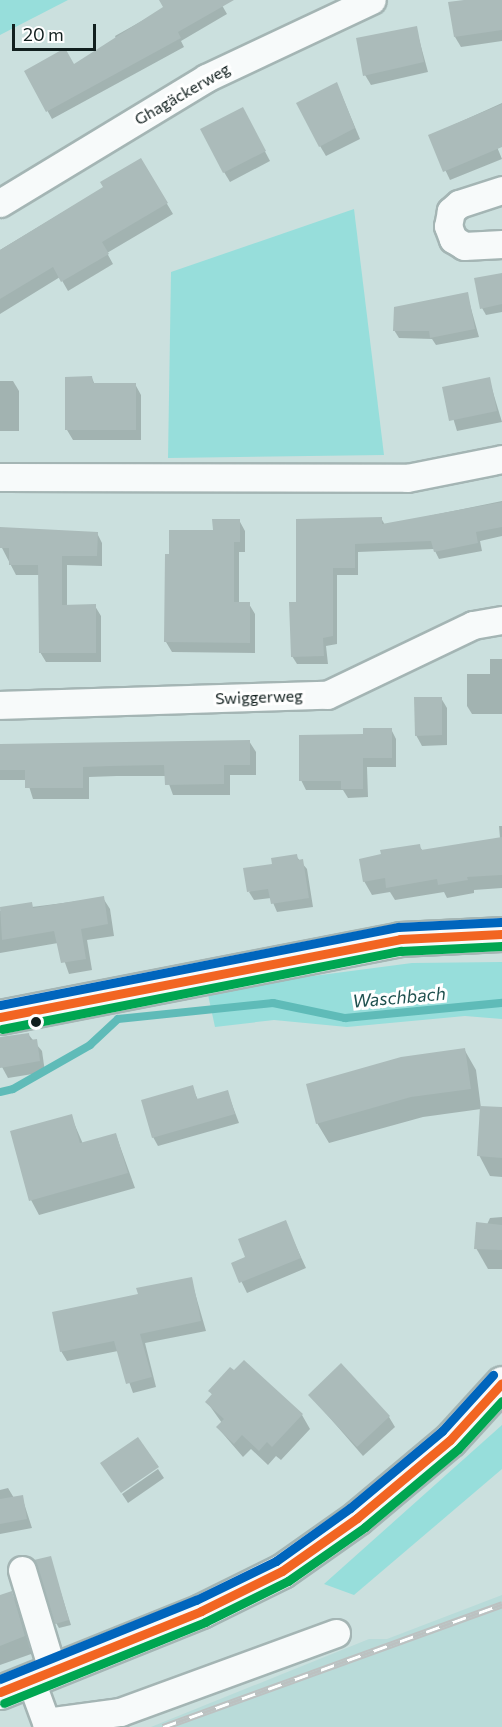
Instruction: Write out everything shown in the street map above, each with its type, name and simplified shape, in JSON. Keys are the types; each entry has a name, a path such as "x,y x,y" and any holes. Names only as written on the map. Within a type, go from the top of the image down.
{"main road":[{"path":"0,1017 400,939 502,934"},
{"path":"0,1692 201,1611 282,1571 357,1518 450,1440 502,1383"}],"street":[{"name":"Ghagäckerweg","path":"0,203 206,78 372,0"},
{"path":"502,190 459,204 451,211 448,226 453,239 464,246 502,244"},
{"path":"0,477 407,478 502,459"},
{"name":"Swiggerweg","path":"0,705 327,695 473,625 502,620"},
{"path":"22,1570 42,1677 39,1724 120,1712 336,1633"}],"shaded area":[{"path":"0,0 68,0 0,35"},
{"path":"354,209 384,455 168,458 171,272"},
{"path":"502,962 502,1019 465,1016 347,1027 274,1020 215,1027 207,990 412,963"},
{"path":"502,1425 502,1469 354,1595 324,1584"},
{"path":"502,1595 502,1727 151,1727 369,1639 387,1639"}],"building":[{"path":"159,0 234,0 178,32 181,38 46,112 24,71 65,48 74,64 163,7"},
{"path":"502,0 502,30 454,37 448,2"},
{"path":"417,26 424,62 363,76 356,38"},
{"path":"337,82 355,128 319,147 296,103"},
{"path":"502,104 502,147 443,172 428,135"},
{"path":"243,107 266,151 223,173 200,129"},
{"path":"141,158 168,203 102,242 109,254 61,282 53,267 0,299 0,250 103,187 100,182"},
{"path":"502,273 502,304 480,309 474,278"},
{"path":"468,292 475,329 430,338 429,331 393,331 394,307"},
{"path":"92,376 93,383 136,383 136,430 65,430 65,377"},
{"path":"490,377 497,411 449,421 442,387"},
{"path":"502,502 502,527 476,532 478,543 434,552 431,541 355,544 355,568 333,568 333,636 323,638 324,656 291,657 289,602 296,602 296,519 382,517 382,524"},
{"path":"212,519 240,519 240,542 234,542 234,602 250,602 250,643 164,642 165,554 169,554 169,530 213,530"},
{"path":"0,527 98,532 97,556 62,556 62,605 96,604 96,653 39,653 38,565 9,565 9,548 0,548"},
{"path":"414,697 442,697 442,735 415,736"},
{"path":"363,728 392,728 392,758 363,758 363,789 341,789 341,781 299,781 299,735 363,734"},
{"path":"250,740 250,765 224,765 224,784 165,785 164,765 110,766 83,767 83,788 25,788 25,770 0,770 0,744"},
{"path":"502,837 502,875 467,877 468,880 438,885 437,879 386,888 385,878 363,882 359,859 381,854 380,850 420,844 421,850"},
{"path":"297,854 298,860 303,859 309,898 271,904 268,889 247,892 243,868 272,864 271,858"},
{"path":"104,896 108,924 81,929 86,959 61,963 54,931 2,940 0,907 32,902 33,908"},
{"path":"29,1033 30,1040 37,1039 40,1061 0,1068 0,1037"},
{"path":"465,1048 471,1089 411,1097 316,1124 306,1084 401,1057"},
{"path":"193,1085 197,1099 228,1090 235,1114 152,1138 141,1100"},
{"path":"480,1106 502,1107 502,1158 477,1156"},
{"path":"72,1114 80,1143 116,1133 128,1173 29,1201 10,1131"},
{"path":"286,1220 301,1258 239,1283 231,1263 245,1257 238,1239"},
{"path":"476,1222 502,1225 502,1250 474,1249"},
{"path":"192,1277 201,1321 140,1334 152,1377 126,1384 114,1341 60,1352 52,1312 138,1294 136,1288"},
{"path":"244,1360 303,1414 272,1447 267,1442 259,1451 242,1435 234,1444 216,1427 224,1419 205,1402 212,1394 208,1391 230,1367 234,1370"},
{"path":"341,1363 390,1416 357,1447 308,1395"},
{"path":"138,1437 159,1467 121,1493 100,1463"},
{"path":"23,1495 27,1519 0,1524 0,1499"},
{"path":"51,1556 69,1620 55,1624 34,1560"},
{"path":"12,1591 25,1636 0,1646 0,1595"}],"waterway":[{"name":"Waschbach","path":"0,1092 13,1089 90,1045 118,1019 273,1003 345,1018 502,1003"}],"railway":[{"path":"163,1727 502,1604"}],"transit line":[{"path":"0,1005 398,927 501,922"},
{"path":"0,1017 400,939 502,934"},
{"path":"2,1029 401,951 502,946"},
{"path":"0,1679 196,1600 276,1561 350,1508 442,1431 493,1375"},
{"path":"0,1692 201,1611 282,1571 357,1518 450,1440 502,1383"},
{"path":"4,1703 205,1622 288,1581 365,1527 458,1449 502,1401"}]}
